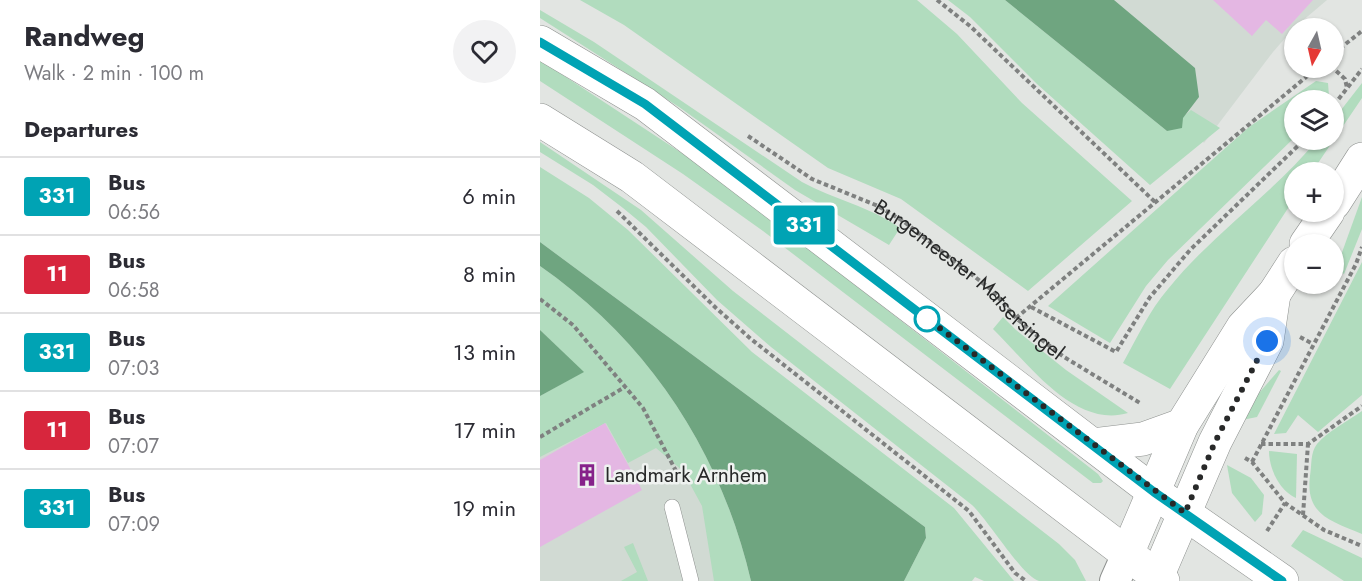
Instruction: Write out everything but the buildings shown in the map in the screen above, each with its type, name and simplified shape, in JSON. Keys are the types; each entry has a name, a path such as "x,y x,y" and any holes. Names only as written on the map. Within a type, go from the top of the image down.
{"main road":[{"path":"540,42 645,104 1154,492 1282,581"},
{"path":"540,120 632,177 1121,568 1158,580 1215,442 1267,341 1274,294"},
{"path":"1344,187 1362,159"},
{"path":"1121,568 1182,424 1243,327 1274,294 1284,278"},
{"path":"1093,445 1143,439 1182,424"}],"lane":[{"path":"672,507 692,581"}],"path":[{"path":"937,0 970,26 1155,202"},
{"path":"1344,45 1362,31"},
{"path":"1344,92 1362,69"},
{"path":"1016,318 1304,78"},
{"path":"1344,78 1347,88"},
{"name":"Burgemeester Matsersingel","path":"743,133 812,179 878,207 903,222 993,291 1016,318 1064,357 1128,396 1182,424"},
{"path":"1031,307 1116,352 1150,297 1190,250 1294,150"},
{"path":"616,210 742,331 969,511 1014,573 1026,581"},
{"path":"1362,247 1356,264 1252,462 1285,504 1324,530 1362,546"},
{"path":"540,299 573,325 643,408 677,473 672,507"},
{"path":"1300,337 1313,344"},
{"path":"540,436 625,387"},
{"path":"1261,444 1308,444 1362,406"},
{"path":"1302,515 1308,444"}],"shaded area":[{"path":"580,0 917,0 957,34 1022,103 1132,201 1028,291 901,199 828,168 624,25"},
{"path":"948,0 1005,0 1167,131 1191,110 1220,128 1150,185 1037,84 970,17"},
{"path":"1005,0 1114,0 1195,68 1199,97 1183,118 1182,128 1167,131"},
{"path":"1088,0 1327,0 1306,18 1284,18 1284,39 1204,143"},
{"path":"540,10 594,42 802,182 877,214 900,228 889,245 795,190 679,107 540,18"},
{"path":"540,60 706,169 1098,474 1103,481 1093,483 763,231 683,174 540,81"},
{"path":"1316,81 1328,83 1329,90 1303,90"},
{"path":"1362,83 1362,98 1344,124 1344,106"},
{"path":"1284,103 1284,148 1168,260 1146,286 1110,343 1048,306 1249,127"},
{"path":"540,142 641,210 733,291 1059,544 1075,560 1086,581 1039,581 1032,577 972,505 771,347 717,300 646,227 593,185 540,152"},
{"path":"1308,150 1327,150 1319,162 1298,162"},
{"path":"540,167 589,198 628,230 752,352 954,508 1014,581 984,581 975,577 972,581 904,581 926,538 925,527 540,242"},
{"path":"1284,175 1284,214 1170,389 1123,363 1155,306 1185,269"},
{"path":"1362,197 1362,229 1344,274 1344,247"},
{"path":"540,242 925,527 926,538 904,581 751,581 738,534 721,488 700,445 675,404 647,365 615,329 579,296 540,266"},
{"path":"1362,262 1362,395 1318,432 1298,415 1286,433 1274,434"},
{"path":"540,266 579,296 615,329 647,365 675,404 700,445 721,488 738,534 751,581 714,581 702,506 683,471 656,448 628,463 606,423 540,457 540,396 583,372 540,330"},
{"path":"540,288 680,436 727,581 540,581"},
{"path":"1003,317 1066,370 1128,413 1108,415 1089,411 1053,390 993,329"},
{"path":"540,330 584,372 540,396"},
{"path":"1279,370 1281,371 1257,417 1242,420 1246,408"},
{"path":"1362,411 1362,534 1322,515 1312,500 1310,476 1312,455 1317,444 1332,430"},
{"path":"1269,451 1297,454 1296,498 1280,485 1271,465"},
{"path":"1227,465 1251,478 1264,495 1262,514 1255,522 1232,493"},
{"path":"1303,530 1362,558 1362,581 1344,581 1291,546"},
{"path":"633,543 648,581 621,581 637,572 624,547"}],"bus line":[{"name":"331","path":"540,42 645,104 1154,492 1282,581"}],"place":[{"name":"Landmark Arnhem","path":"587,475"}],"route":[{"path":"927,319 925,317 1154,492 1185,513 1215,442 1267,341"}]}
